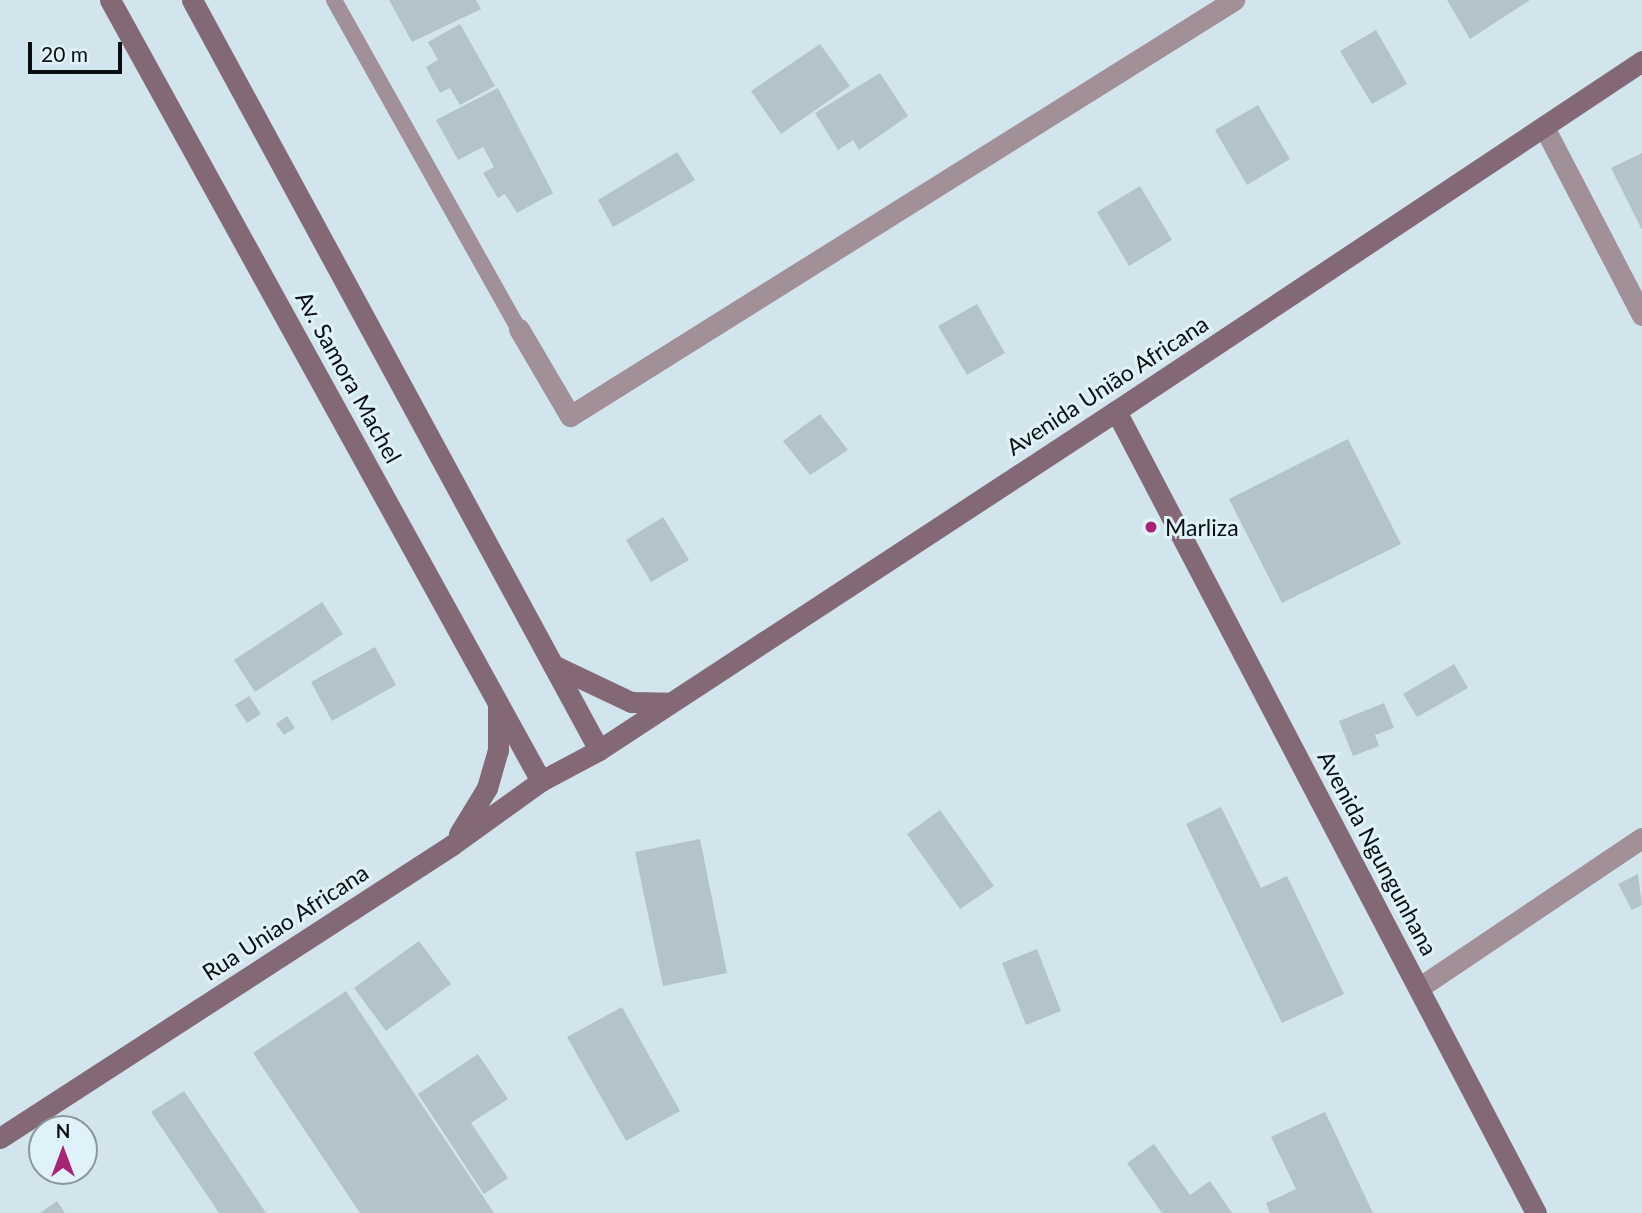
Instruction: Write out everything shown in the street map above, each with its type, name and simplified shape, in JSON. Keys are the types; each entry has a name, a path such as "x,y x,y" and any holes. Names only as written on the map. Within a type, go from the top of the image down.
{"main road":[{"name":"Av. Samora Machel","path":"110,0 541,781"},
{"name":"Av. Samora Machel","path":"192,0 599,750"},
{"name":"Avenida União Africana","path":"599,750 1116,411 1642,61"},
{"name":"Avenida Ngungunhana","path":"1116,411 1536,1213"},
{"path":"553,665 631,702 670,703"},
{"path":"452,845 487,788 498,750 498,703"},
{"name":"Rua Uniao Africana","path":"0,1138 452,845 541,781 599,750"}],"street":[{"path":"519,329 570,416 1234,0"},
{"path":"1544,127 1642,315"},
{"path":"1420,987 1642,838"}],"lane":[{"path":"334,0 519,329"}],"building":[{"path":"389,0 476,0 481,9 412,42"},
{"path":"1447,0 1530,0 1470,39"},
{"path":"460,24 495,86 460,105 450,88 440,93 426,67 438,60 428,42"},
{"path":"1376,30 1407,84 1372,104 1340,51"},
{"path":"820,44 850,86 781,134 751,91"},
{"path":"880,73 908,116 859,150 853,140 838,150 815,113"},
{"path":"498,88 553,193 517,213 505,194 498,198 483,173 494,167 483,147 458,160 436,120"},
{"path":"1258,105 1290,159 1247,185 1215,130"},
{"path":"677,152 695,180 613,227 598,200"},
{"path":"1642,153 1642,230 1611,168"},
{"path":"1140,186 1172,240 1129,266 1097,212"},
{"path":"977,304 1005,353 967,375 938,326"},
{"path":"820,414 848,450 810,475 783,441"},
{"path":"1348,439 1401,544 1282,603 1229,499"},
{"path":"663,517 689,560 651,582 626,540"},
{"path":"322,602 343,634 255,692 234,660"},
{"path":"375,647 396,685 332,721 311,682"},
{"path":"1454,664 1468,688 1417,717 1403,694"},
{"path":"249,696 261,714 247,723 235,705"},
{"path":"1384,703 1394,728 1375,735 1379,746 1353,756 1339,721"},
{"path":"287,716 295,728 284,735 276,724"},
{"path":"1221,807 1261,888 1287,876 1344,994 1282,1023 1186,824"},
{"path":"940,810 994,886 960,909 907,834"},
{"path":"700,839 727,973 663,986 635,852"},
{"path":"1638,874 1642,905 1632,910 1618,884"},
{"path":"419,941 451,984 386,1031 354,988"},
{"path":"1037,949 1061,1011 1026,1025 1002,963"},
{"path":"346,991 494,1213 360,1213 253,1053"},
{"path":"622,1007 680,1111 626,1141 567,1037"},
{"path":"478,1054 508,1099 471,1123 508,1178 484,1194 418,1094"},
{"path":"184,1091 266,1213 219,1213 151,1112"},
{"path":"1325,1112 1373,1213 1270,1213 1266,1203 1296,1189 1271,1137"},
{"path":"1154,1144 1190,1195 1210,1181 1232,1213 1162,1213 1127,1163"},
{"path":"57,1201 65,1213 40,1213"}],"place":[{"name":"Marliza","path":"1151,527"}]}
